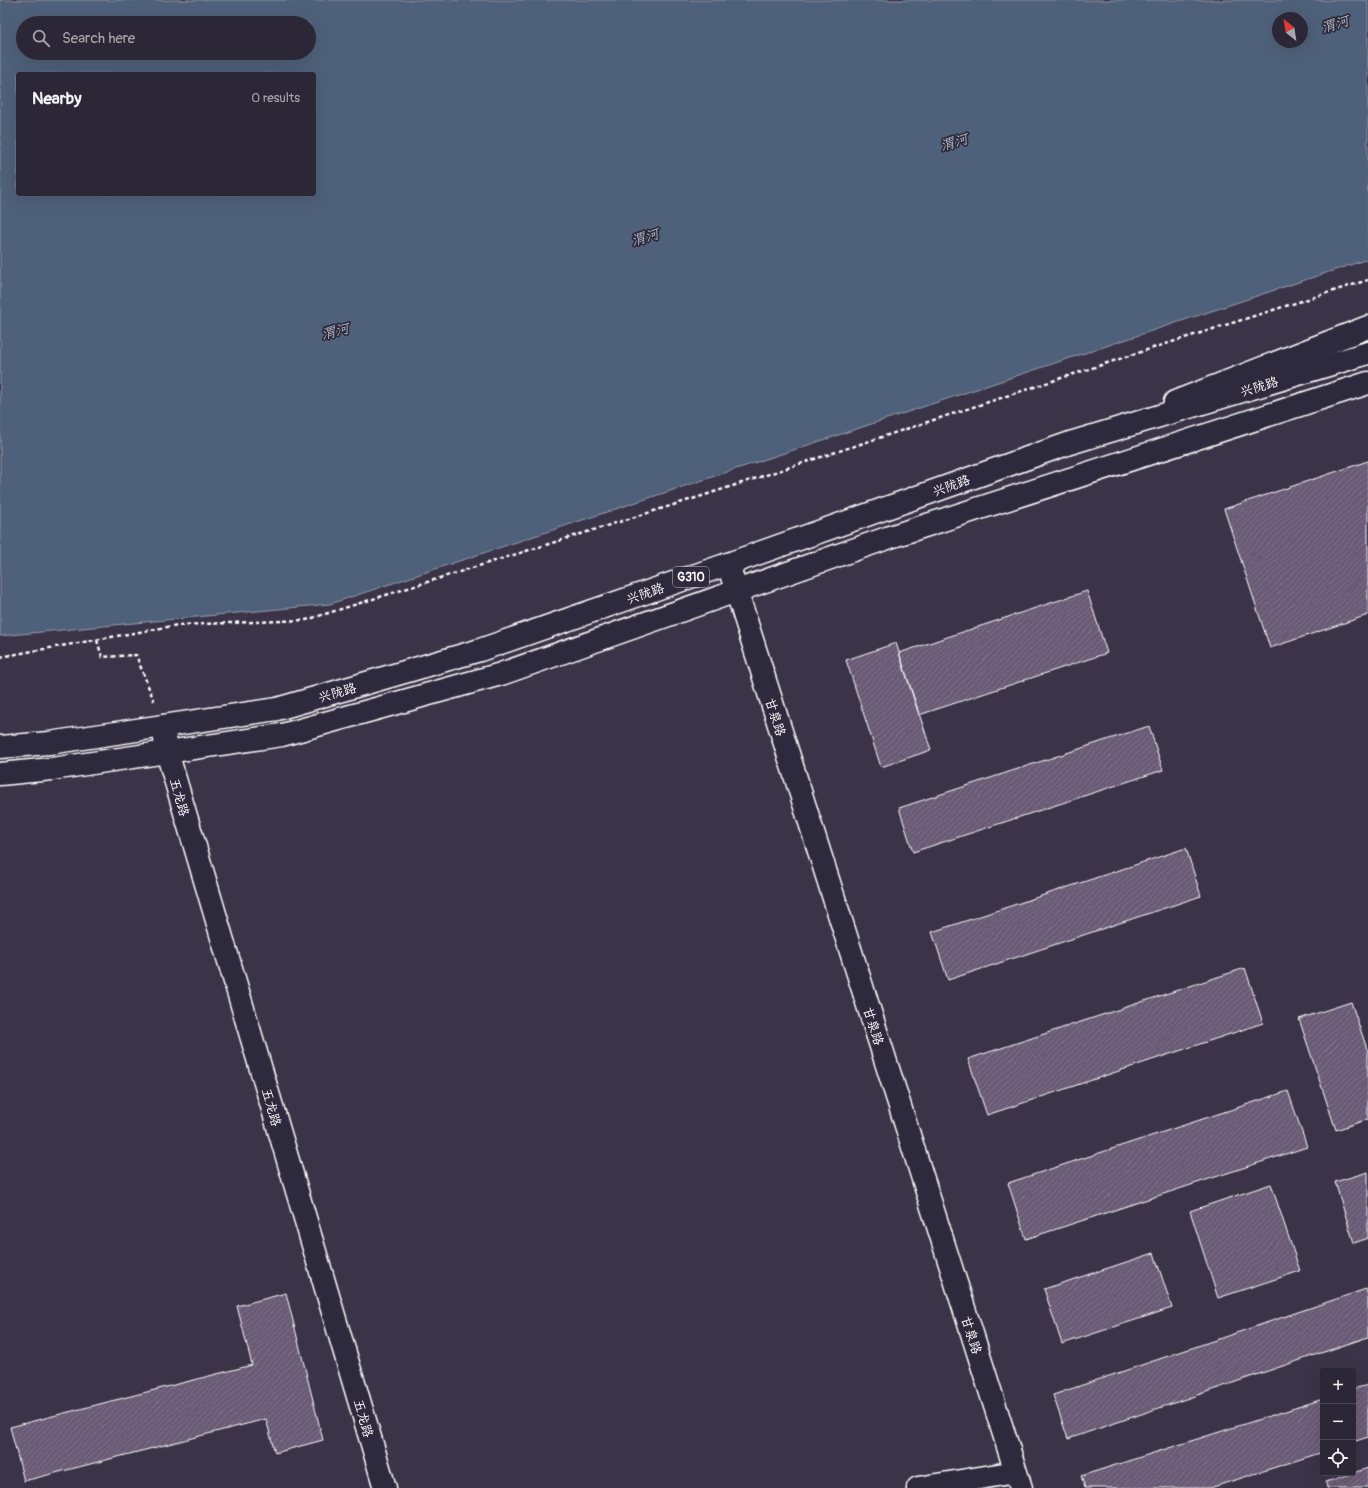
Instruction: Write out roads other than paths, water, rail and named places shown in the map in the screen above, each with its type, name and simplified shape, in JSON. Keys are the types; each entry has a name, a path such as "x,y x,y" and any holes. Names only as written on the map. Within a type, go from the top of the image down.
{"main road":[{"path":"1070,443 1368,327"},
{"name":"兴陇路","path":"0,747 48,743 277,709 480,650 1070,443 1368,353"},
{"name":"兴陇路","path":"0,774 52,769 282,734 500,674 890,537 1368,383"},
{"name":"甘泉路","path":"728,564 1019,1480"},
{"name":"五龙路","path":"163,726 167,752 385,1488"},
{"path":"918,1488 1019,1480"}],"water":[{"name":"渭河","path":"0,0 1368,0 1368,259 330,604 0,636"}]}
